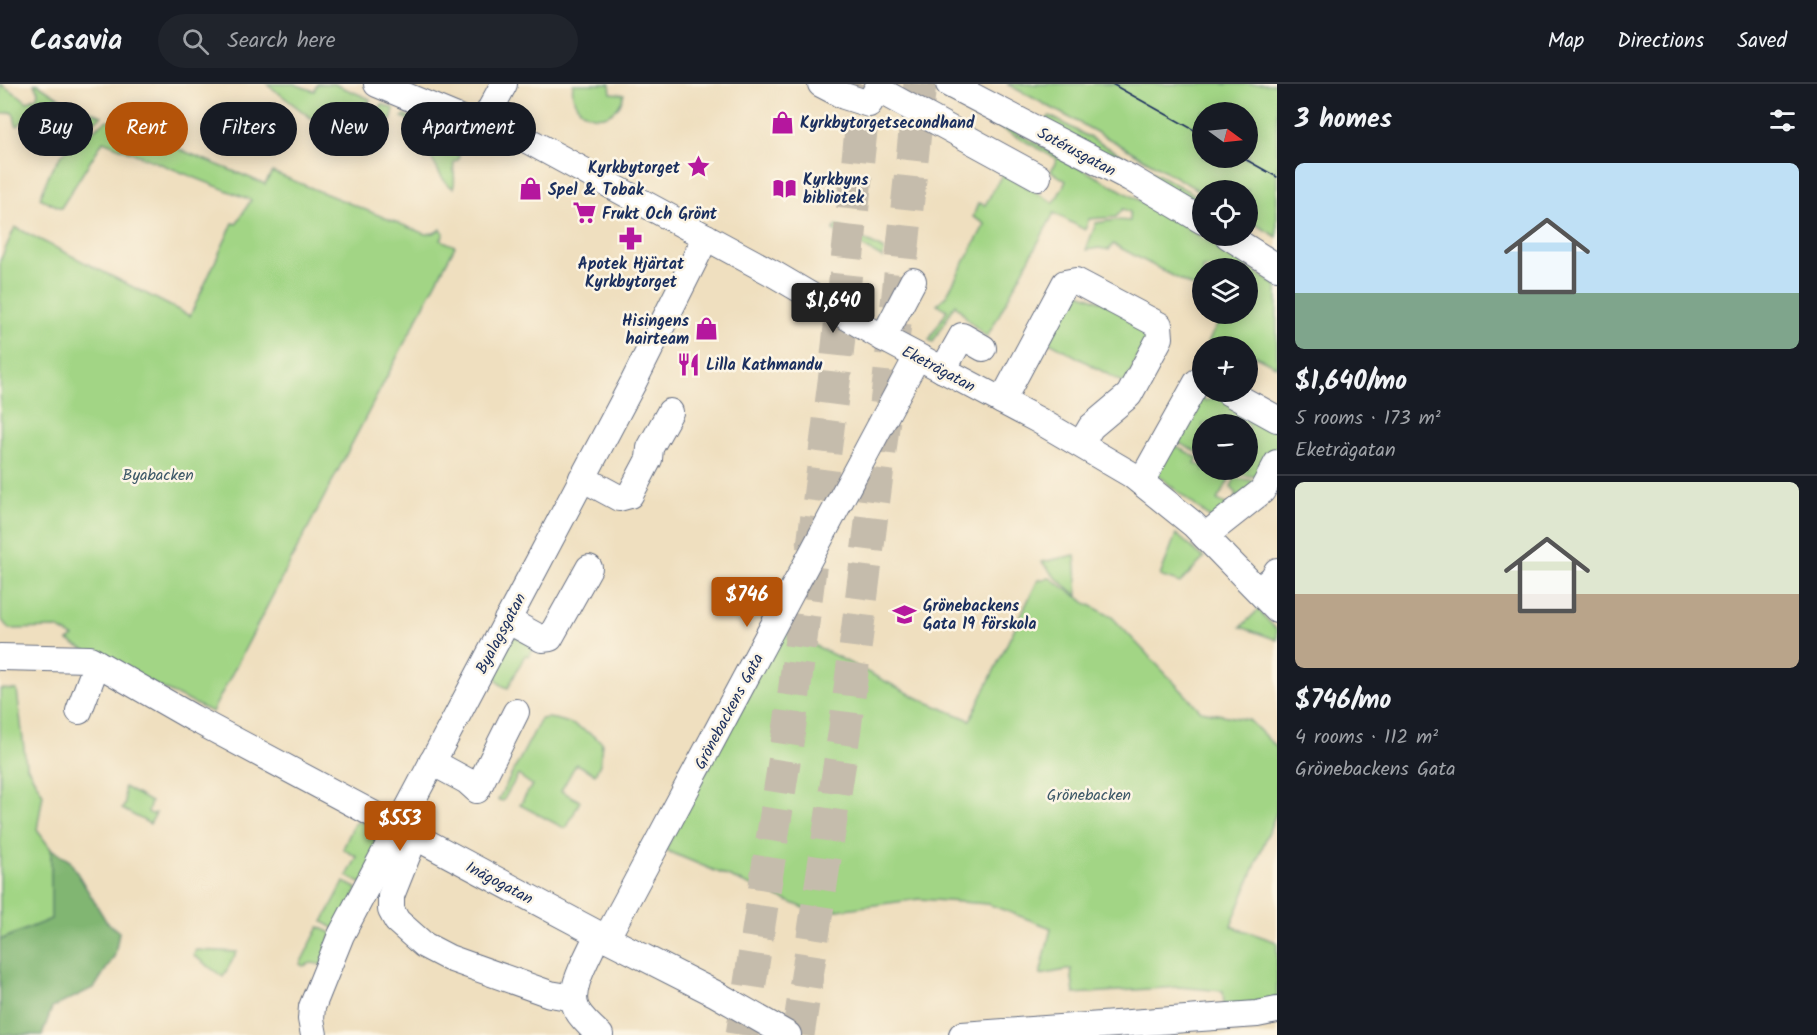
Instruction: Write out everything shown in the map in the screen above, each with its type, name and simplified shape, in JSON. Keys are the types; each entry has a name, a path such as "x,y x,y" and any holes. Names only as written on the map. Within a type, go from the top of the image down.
{"street":[{"name":"Eketrägatan","path":"376,84 420,102"},
{"path":"494,102 504,84"},
{"path":"822,84 844,96 869,104 877,89 1038,177"},
{"name":"Sotérusgatan","path":"949,84 1130,178 1192,215"},
{"name":"Eketrägatan","path":"536,146 706,237 917,357 1081,444 1132,475 1209,551 1259,590 1277,610"},
{"name":"Byalagsgatan","path":"314,1035 311,1019 317,992 341,935 406,831 432,762 706,237"},
{"path":"1244,246 1277,267"},
{"path":"883,338 913,281"},
{"path":"1002,401 1065,283 1076,281 1159,325 1160,338 1129,395 1091,427 1081,444"},
{"path":"943,370 965,335"},
{"name":"Grönebackens Gata","path":"573,998 576,984 917,357"},
{"path":"1141,483 1192,391"},
{"path":"1246,402 1277,419"},
{"path":"582,478 619,498 630,495 649,459 650,448 670,412"},
{"path":"1209,551 1262,491 1277,463"},
{"path":"507,620 542,639 550,638 589,568"},
{"path":"1259,590 1273,578 1277,571"},
{"name":"Inägogatan","path":"7,657 90,659 193,718 602,937 716,994 783,1034"},
{"path":"79,711 97,663"},
{"path":"432,762 466,780 477,790 516,712"},
{"path":"406,831 391,896 391,910 397,921 424,945 449,958 550,994 573,998 577,1010 600,1035"},
{"path":"962,1035 1257,1014 1277,1010"}],"green space":[{"path":"0,84 27,102 18,102 18,126 11,112 0,114"},
{"path":"34,84 38,84 68,102 27,102 37,97 38,91"},
{"path":"267,84 294,84 314,91 317,84 334,84 370,99 369,102 309,102 309,116 297,107 297,102 290,102"},
{"path":"573,84 610,84 611,93 624,94 612,113 593,116 577,106 573,96"},
{"path":"921,84 928,84 960,101 1180,223 1192,231 1192,246 1215,246 1234,258 1192,258 1192,286 1113,244 1109,250 1099,248 1086,250 1096,223 1116,220 1130,221 1130,212 1123,209 1116,217 1089,219 1085,230 1054,213 987,337 955,304 933,342 929,340 947,310 937,304 946,296 985,224 973,217 978,203 985,205 1003,173 1054,203 1066,181 1051,171 1057,159"},
{"path":"1007,84 1277,84 1277,237 1258,226 1258,180 1192,180 1192,187"},
{"path":"389,107 394,109 391,121 389,120"},
{"path":"93,112 102,116 93,122"},
{"path":"1050,116 1192,193 1192,203 1045,121"},
{"name":"Byabacken","path":"105,122 105,142 103,141 61,208 40,198 50,172 61,156 93,156 93,131"},
{"name":"Byabacken","path":"188,153 265,184 272,172 425,234 441,229 444,233 441,240 455,246 212,712 68,641 74,637 57,628 9,629 1,619 0,261 15,227 190,316 233,223 236,224 251,200 141,156 188,156"},
{"path":"429,156 459,156 459,159 454,162 453,188 442,178"},
{"path":"837,225 884,250 883,258 833,230"},
{"path":"1258,274 1277,286 1277,367 1258,357 1258,336 1211,336 1218,324 1258,324"},
{"path":"1069,289 1155,322 1125,384 1046,340"},
{"path":"1194,402 1246,402 1277,418 1277,465 1258,477 1258,414 1192,414 1192,450 1171,439"},
{"path":"1168,442 1192,455 1192,480 1229,480 1217,500 1230,506 1237,494 1231,487 1234,480 1263,482 1214,521 1154,472"},
{"path":"1176,534 1204,558 1180,583 1160,576"},
{"path":"1075,555 1078,596 1055,577 1042,562"},
{"name":"Grönebacken","path":"1050,578 1112,617 1201,711 1249,720 1277,748 1277,811 1231,926 1277,942 1277,997 1224,1008 1223,991 1179,987 1074,994 1071,969 1040,975 1051,928 988,904 919,899 816,913 665,850 781,628 922,700 970,720 1038,580"},
{"path":"1258,610 1277,630 1277,640 1241,627"},
{"path":"511,636 537,642 529,656 525,655 508,688 500,684 496,672 500,657"},
{"path":"0,689 17,690 26,765 43,794 37,830 51,849 52,919 0,940"},
{"path":"548,718 577,726 602,742 600,764 595,774 576,764 561,791 580,801 567,827 564,828 520,805 532,785 518,775 503,801 498,800 541,719"},
{"path":"124,787 151,802 148,812 156,813 150,824 122,809 125,804"},
{"path":"360,821 383,833 362,884 347,876 357,857 343,849 354,824"},
{"path":"51,849 70,861 106,921 119,932 115,955 95,987 52,1008 42,1035 0,1035 0,940 51,919"},
{"path":"344,882 358,889 337,930 323,922"},
{"path":"319,927 332,933 322,965 312,963 303,966 300,964"},
{"path":"196,950 237,952 223,977 193,955"}],"tunnel":[{"path":"742,1035 791,717 835,374 866,84"},
{"path":"798,1035 845,728 889,380 920,84"}],"tram line":[{"path":"1112,84 1192,129"},
{"path":"1258,166 1277,177"}],"place":[{"name":"Kyrkbytorgetsecondhand","path":"782,122"},
{"name":"Kyrkbytorget","path":"698,167"},
{"name":"Kyrkbyns bibliotek","path":"785,188"},
{"name":"Spel & Tobak","path":"530,189"},
{"name":"Frukt Och Grönt","path":"584,213"},
{"name":"Apotek Hjärtat Kyrkbytorget","path":"631,238"},
{"name":"Hisingens hairteam","path":"707,329"},
{"name":"Lilla Kathmandu","path":"688,364"},
{"name":"Grönebackens Gata 19 förskola","path":"905,614"}]}
